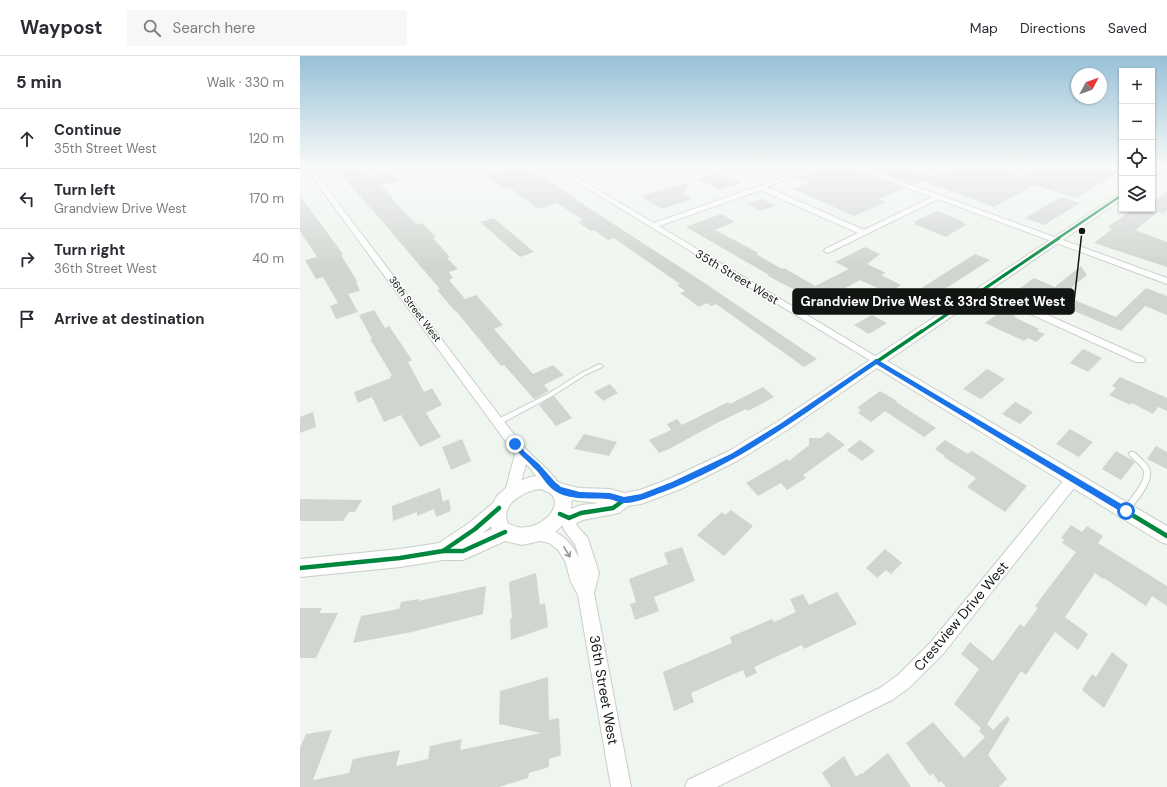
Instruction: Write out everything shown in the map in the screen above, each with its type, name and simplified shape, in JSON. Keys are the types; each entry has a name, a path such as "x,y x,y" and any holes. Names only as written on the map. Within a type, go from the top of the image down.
{"street":[{"name":"36th Street West","path":"332,200 522,454 537,466 556,487"},
{"name":"35th Street West","path":"610,200 1167,536"},
{"path":"653,226 725,200"},
{"path":"790,200 863,233"},
{"path":"828,251 931,200"},
{"path":"946,200 1167,281"},
{"path":"443,551 475,529 499,508 512,492 522,486 543,482 580,495 610,496 624,500 641,497 675,484 733,456 782,426 1114,200"},
{"path":"983,289 1140,360"},
{"path":"512,492 522,454"},
{"name":"Crestview Drive West","path":"695,787 880,697 904,681 937,648 1073,479"},
{"path":"556,487 563,501 565,516"},
{"path":"499,508 497,518 499,526 505,532 519,536 535,534 545,530 565,516 613,508 624,500"},
{"name":"36th Street West","path":"565,516 570,529 582,542 591,573 586,592"},
{"path":"300,568 400,558 443,551 463,551 505,532"},
{"name":"36th Street West","path":"535,534 553,537 563,545 572,559 576,577 586,592 621,787"}],"lane":[{"path":"498,422 550,396 583,374 600,366"},
{"path":"1126,511 1147,479 1148,473 1146,467 1132,454"}],"building":[{"path":"300,200 303,200 343,254 341,255 357,281 356,282 360,291 348,294 358,312 336,319 330,306 338,303 323,277 316,279 305,260 317,257 300,231"},
{"path":"363,200 393,200 417,225 422,223 436,237 433,238 450,257 447,258 458,269 449,272 453,278 449,280 465,299 476,295 503,325 494,329 533,374 553,365 564,375 544,385 549,391 534,399 504,365 501,366 437,290 440,289"},
{"path":"526,200 577,200 703,282 817,359 804,367 716,304 711,306 707,303 699,307 680,293 685,291 677,285 680,284 614,238 608,240 594,230 591,231 578,222 583,220 557,203 538,209"},
{"path":"647,200 689,200 662,209"},
{"path":"759,200 765,200 776,205 761,211 747,204"},
{"path":"818,200 882,200 886,202 854,216"},
{"path":"975,200 1007,200 994,207"},
{"path":"1056,200 1071,200 1080,203 1044,225 1025,218"},
{"path":"1155,200 1167,200 1167,210 1163,214 1158,212 1135,230 1167,242 1167,267 1094,243 1112,229 1108,227 1129,212 1155,212"},
{"path":"937,211 967,224 946,237 914,224 916,223 914,222"},
{"path":"721,214 735,222 715,230 759,253 756,254 815,286 849,269 835,262 865,247 880,254 867,264 886,273 881,275 901,285 888,293 860,280 831,296 846,305 835,311 768,276 769,275 686,227"},
{"path":"494,218 534,252 520,257 480,222"},
{"path":"975,254 990,260 923,303 921,302 917,304 906,298"},
{"path":"1081,266 1087,275 1062,295 1116,317 1146,288 1167,296 1167,315 1145,306 1121,331 1020,288 1034,278 1055,287"},
{"path":"374,310 385,328 389,326 412,360 408,362 424,392 432,388 442,405 426,413 441,437 420,447 401,415 384,422 372,397 358,403 354,392 391,378 390,376 392,375 370,339 372,339 359,315"},
{"path":"1003,310 1039,329 1037,331 1045,334 1036,342 1028,338 1024,341 985,323"},
{"path":"872,315 887,323 869,334 854,325"},
{"path":"1083,349 1102,358 1088,372 1070,363"},
{"path":"987,369 1005,379 981,399 963,389"},
{"path":"1120,377 1167,398 1167,411 1158,407 1153,414 1132,403 1130,405 1109,395 1116,388 1112,386"},
{"path":"610,384 618,393 603,401 594,392"},
{"path":"763,387 774,397 748,411 746,409 715,424 669,449 659,453 649,440 671,430 667,424 677,419 682,425 728,402 730,404"},
{"path":"880,391 936,428 924,437 885,411 871,422 858,413 861,410 857,408"},
{"path":"554,396 572,418 556,426 539,405"},
{"path":"1015,402 1033,412 1020,424 1002,414"},
{"path":"313,412 316,427 300,433 300,417"},
{"path":"1070,429 1093,442 1079,457 1056,444"},
{"path":"828,432 845,445 803,475 806,478 787,490 781,483 758,496 746,483 787,459 789,461 809,445 809,438 821,438"},
{"path":"584,434 617,442 609,456 574,449"},
{"path":"462,439 471,461 451,470 442,447"},
{"path":"860,440 875,451 862,461 847,450"},
{"path":"945,440 968,454 972,451 1027,486 1005,512 967,487 976,478 944,457 945,456 935,449"},
{"path":"1156,446 1167,452 1167,469 1147,459"},
{"path":"1116,451 1135,462 1121,480 1102,469"},
{"path":"440,488 443,502 449,499 451,511 436,517 434,509 417,516 417,512 393,521 392,506"},
{"path":"300,499 362,500 355,512 349,512 343,521 300,521"},
{"path":"731,510 753,526 724,556 697,535 722,512 725,515"},
{"path":"1071,525 1082,532 1087,526 1103,536 1098,543 1167,586 1167,606 1152,596 1146,606 1095,573 1065,617 1088,634 1078,650 1055,632 1026,675 1021,671 987,724 993,730 1007,716 1010,719 988,755 1007,779 999,787 946,787 941,781 939,783 933,773 930,776 906,743 933,722 964,758 985,737 979,731 981,728 954,704 979,669 961,654 970,642 993,661 1020,624 1024,627 1038,608 1035,606 1076,552 1062,543 1064,540 1061,538"},
{"path":"682,547 695,581 654,597 659,611 635,620 630,604 636,602 629,579 668,564 664,553"},
{"path":"885,549 902,563 891,574 886,570 877,578 866,568"},
{"path":"536,573 540,605 545,603 548,627 511,640 510,619 512,618 509,582"},
{"path":"486,586 483,614 412,632 353,643 361,616 399,609 401,602 419,599 419,601"},
{"path":"837,592 857,624 804,649 802,645 754,667 757,673 746,678 743,670 691,693 694,702 674,711 663,672 732,643 730,637 772,619 774,622 796,612 790,599 803,594 809,605"},
{"path":"300,608 322,608 319,613 338,613 316,658 300,658"},
{"path":"1112,652 1128,665 1104,708 1082,690 1092,674 1096,677"},
{"path":"548,677 549,720 559,718 561,755 549,759 549,767 529,773 528,778 499,787 300,787 300,748 306,734 332,730 313,780 349,773 353,759 400,750 396,766 428,759 430,746 462,739 460,750 541,733 499,724 500,691"},
{"path":"888,753 911,787 831,787 822,773 844,756 856,777"}],"cycle path":[{"path":"560,514 569,518 581,513 613,508 624,500 641,497 675,484 733,456 782,426 1114,200"},
{"path":"876,361 1167,536"},
{"path":"559,490 579,495 610,496 624,500"},
{"path":"443,551 475,529 499,508"},
{"path":"300,568 400,558 443,551 463,551 505,532"}],"place":[{"name":"Grandview Drive West & 33rd Street West","path":"1082,231"}],"route":[{"path":"515,444 522,454 537,466 552,485 559,490 580,495 610,496 624,500 641,497 675,484 705,470 759,441 876,361 1126,511"}]}
